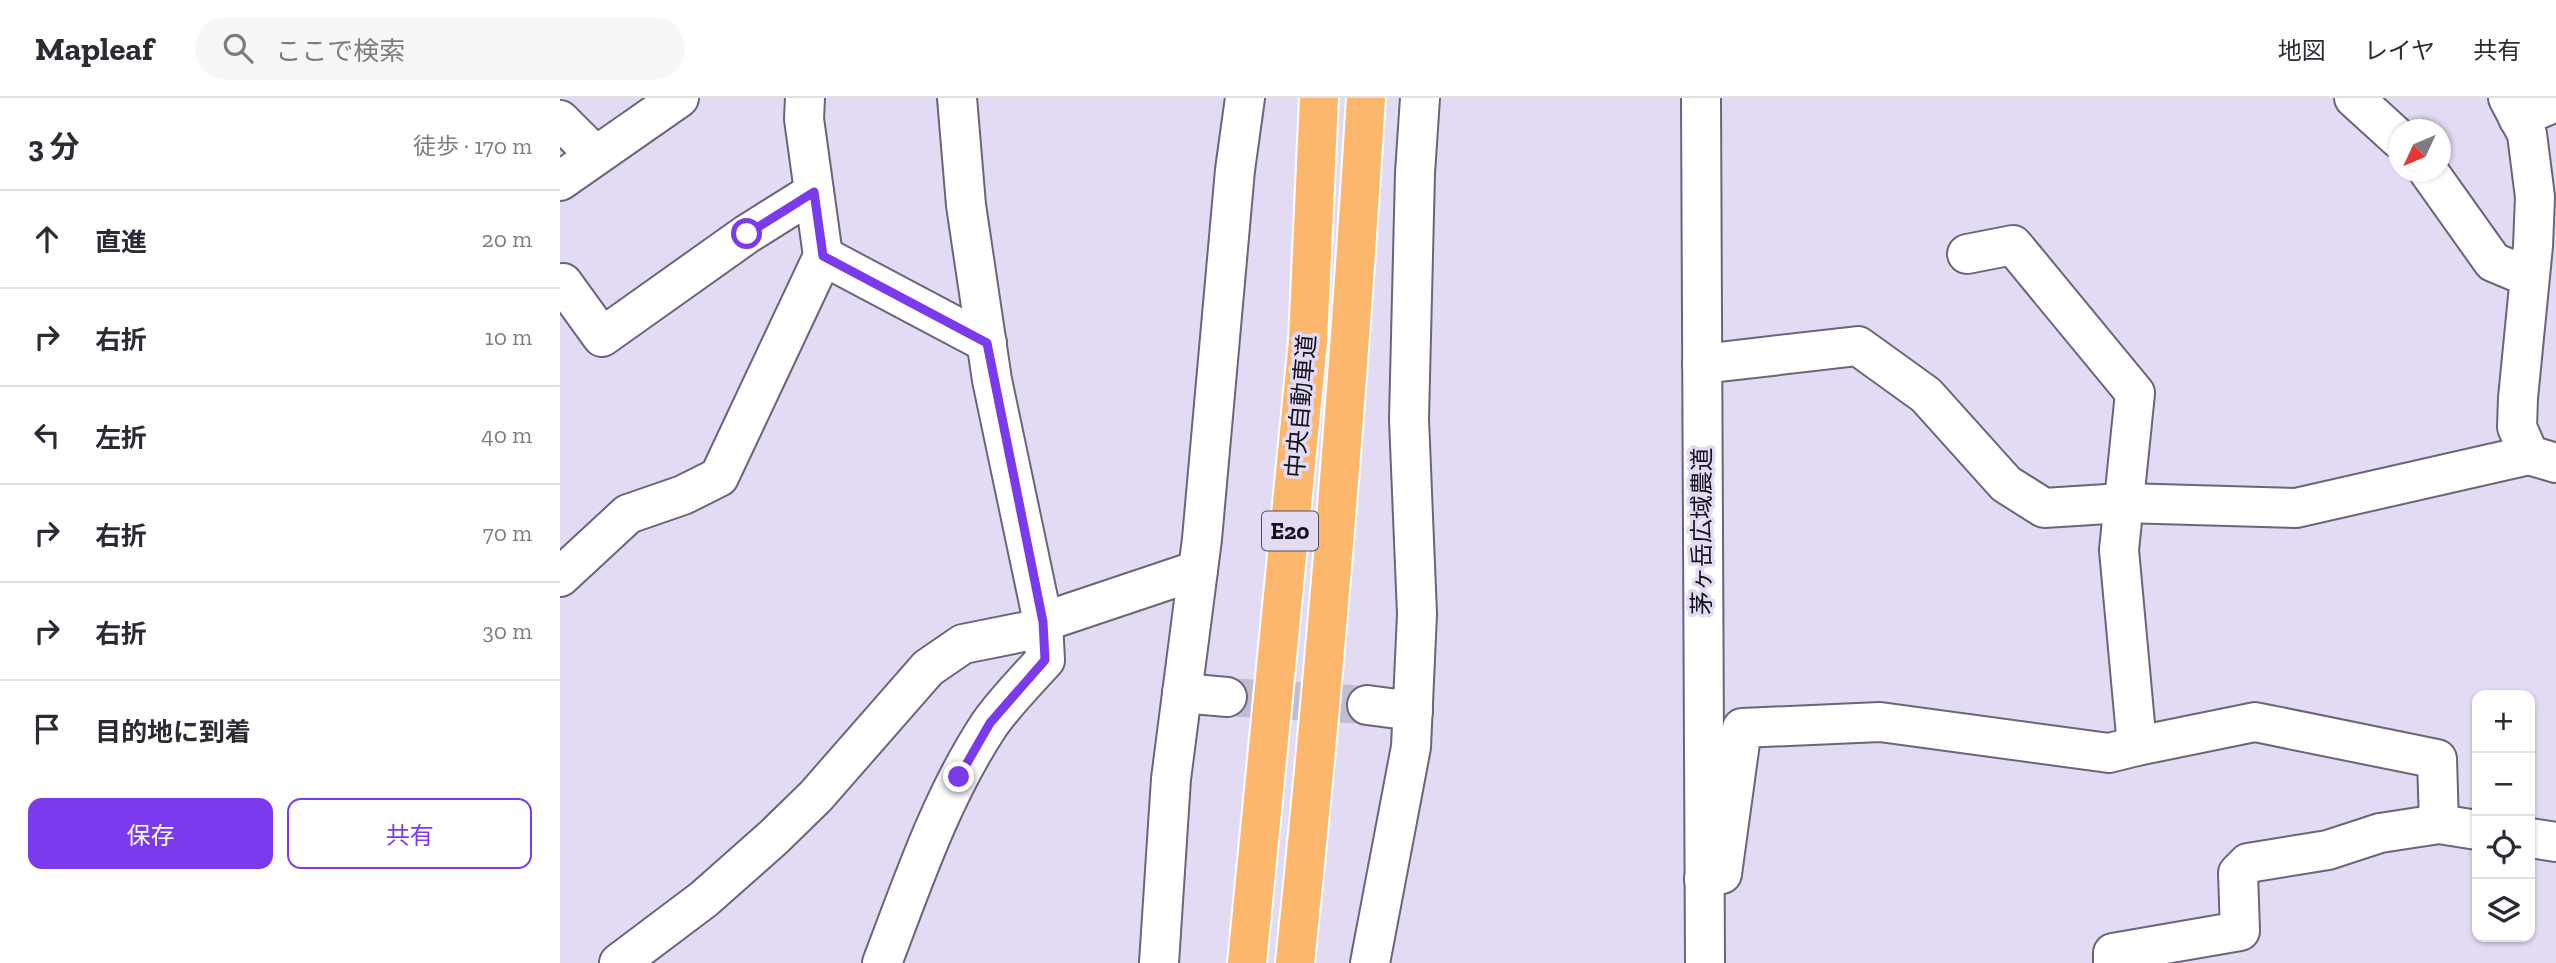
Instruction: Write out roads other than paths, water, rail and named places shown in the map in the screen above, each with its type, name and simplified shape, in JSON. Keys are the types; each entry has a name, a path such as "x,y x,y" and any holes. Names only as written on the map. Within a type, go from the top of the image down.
{"highway":[{"name":"中央自動車道","path":"1247,963 1308,341 1319,98"},
{"name":"中央自動車道","path":"1296,963 1349,372 1366,98"}],"street":[{"path":"560,181 679,98"},
{"path":"560,577 628,514 682,495 719,477 823,256 804,119 805,98"},
{"path":"882,963 934,826 959,777 990,723 1045,660 1043,625 987,343 966,205 957,98"},
{"path":"1159,963 1171,779 1198,570 1235,170 1245,98"},
{"path":"1370,963 1412,747 1417,614 1409,419 1415,173 1420,98"},
{"name":"茅ヶ岳広域農道","path":"1701,98 1705,963"},
{"path":"2354,98 2388,129"},
{"path":"1702,364 1858,346 1926,395 2006,484 2044,508 2123,503 2296,508 2542,459 2517,427 2535,197 2526,134 2513,108 2556,102"},
{"path":"560,120 595,155"},
{"path":"2435,182 2493,262 2529,277"},
{"path":"560,285 563,283 602,337 747,234 814,192"},
{"path":"1967,254 2013,245 2135,393 2119,550 2137,746"},
{"path":"823,256 987,343"},
{"path":"618,963 704,899 774,837 816,796 928,668 963,644 1043,625 1198,570"},
{"path":"1182,693 1227,698"},
{"path":"1367,705 1413,711"},
{"path":"1704,879 1722,874 1742,727 1880,722 2109,753 2255,722 2437,759 2439,824"},
{"path":"2113,963 2113,953 2240,931 2238,873 2248,863 2329,850 2380,833 2439,824 2472,829"},
{"path":"2535,839 2556,842"}],"tunnel":[{"path":"1227,697 1367,705"}]}
